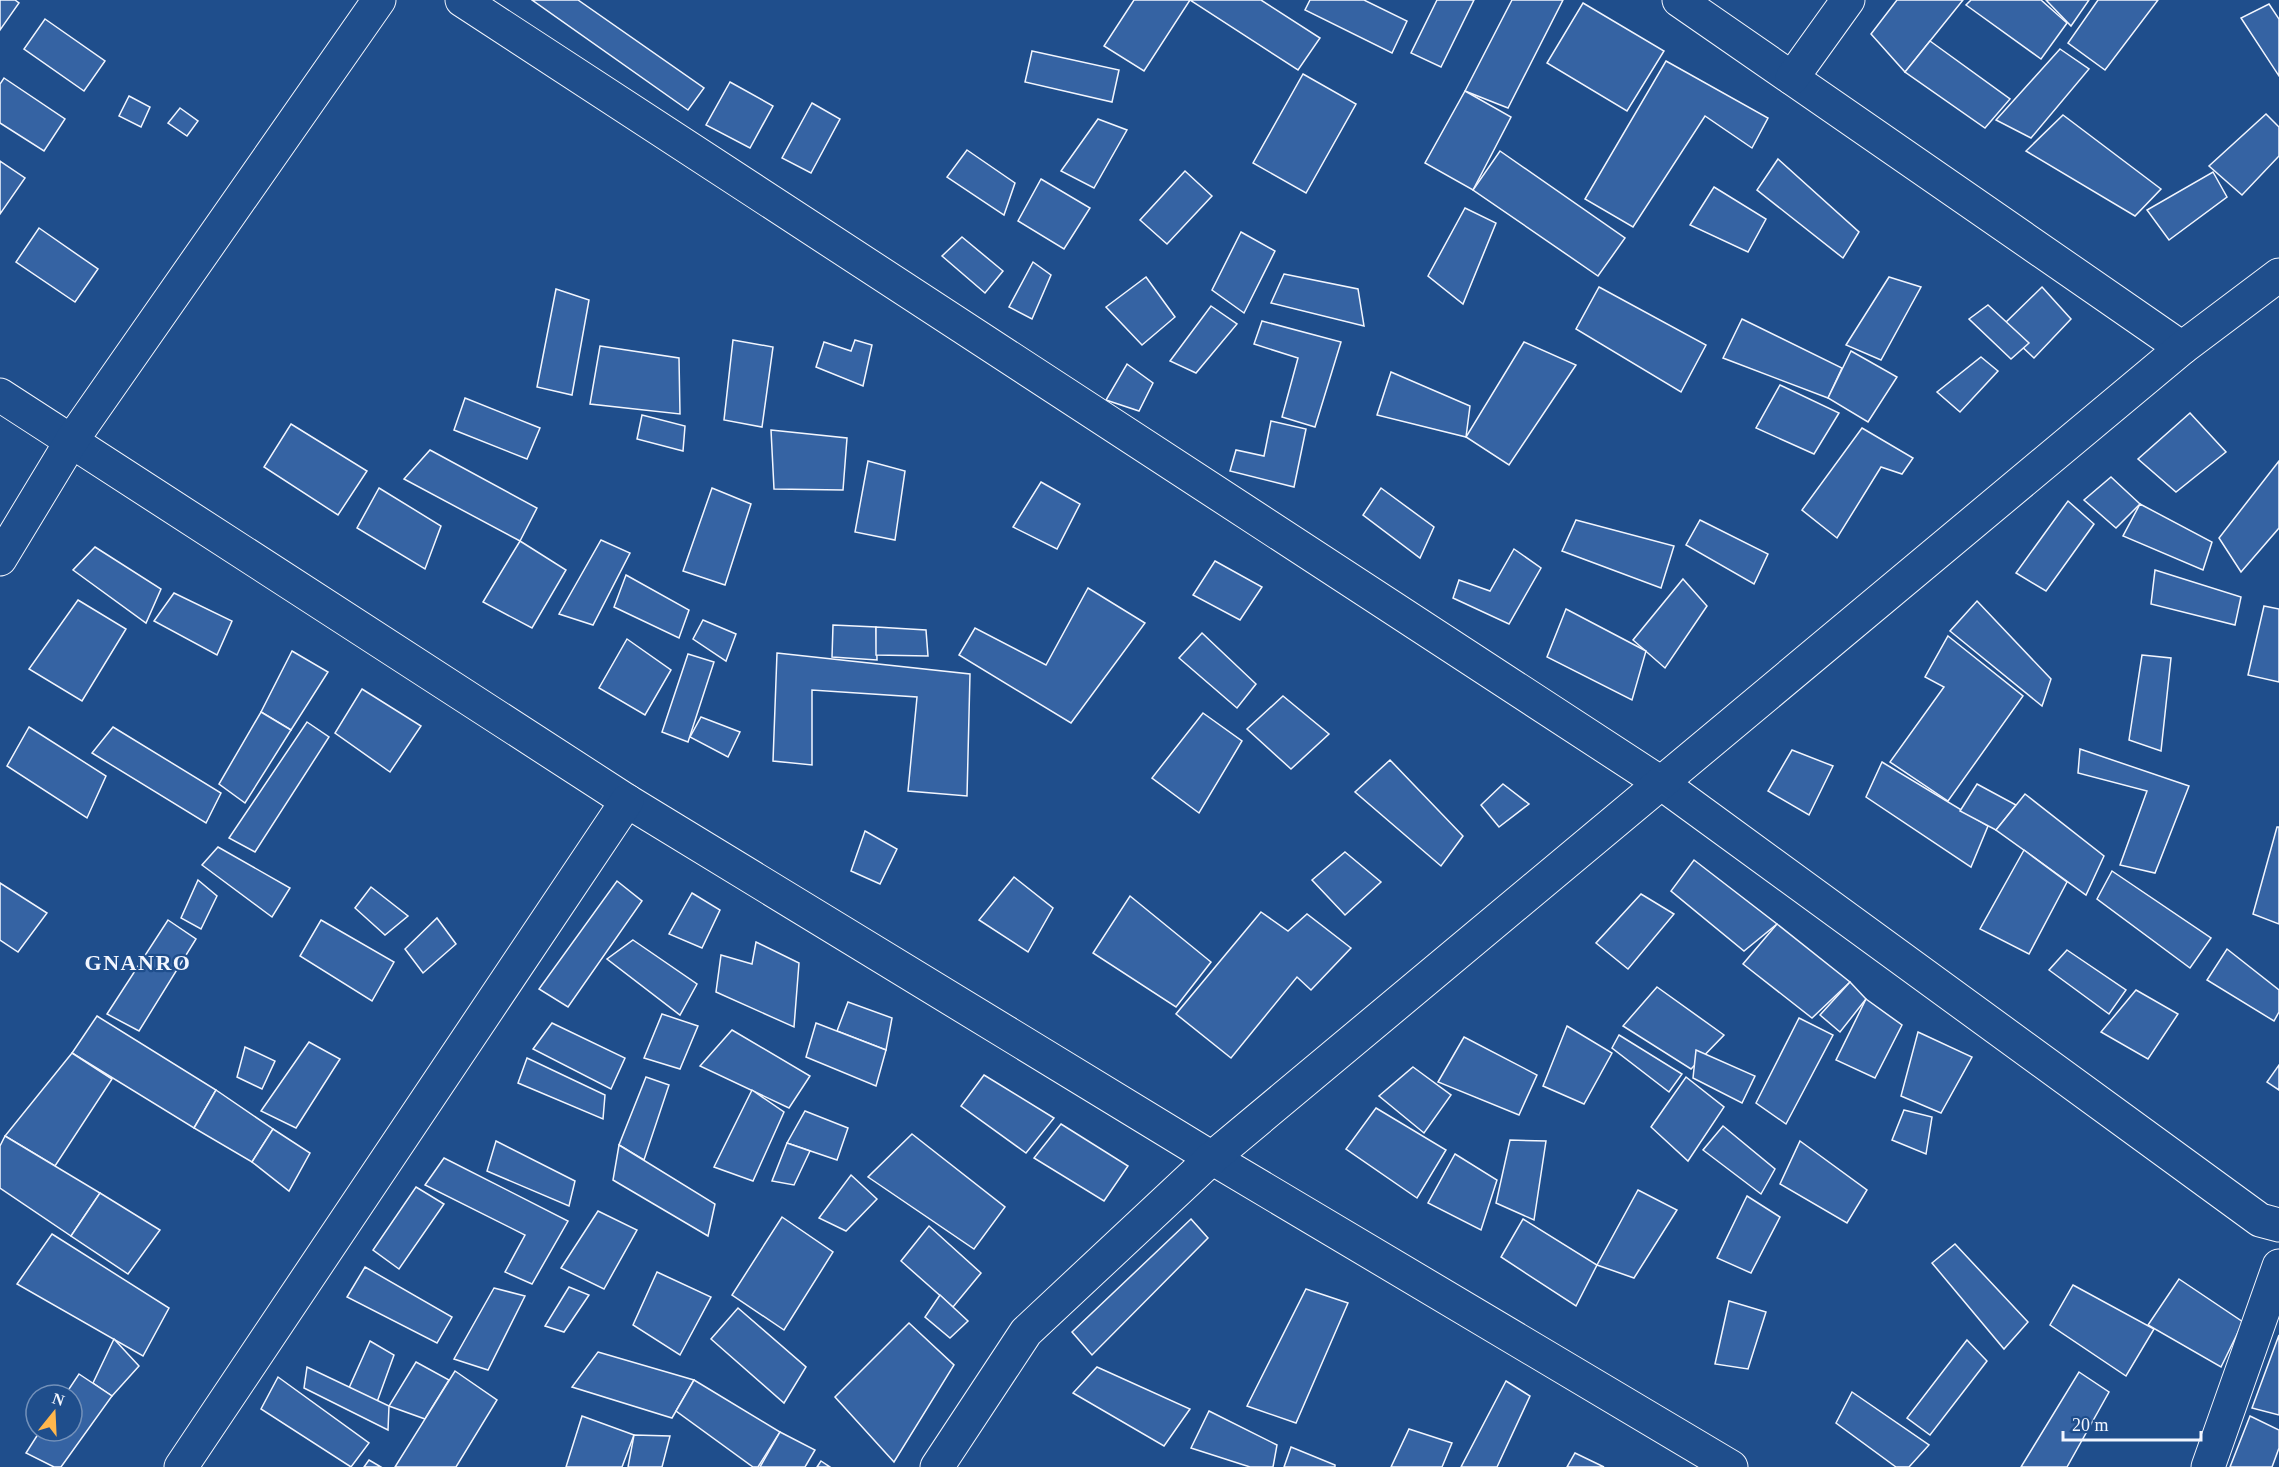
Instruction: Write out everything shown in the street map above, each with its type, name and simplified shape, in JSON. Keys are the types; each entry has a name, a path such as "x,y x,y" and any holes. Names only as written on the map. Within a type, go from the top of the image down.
{"street":[{"path":"0,559 72,440 379,0"},
{"path":"462,0 1661,783 2260,1220 2279,1225"},
{"path":"1679,0 2182,348"},
{"path":"1792,78 1848,0"},
{"path":"937,1467 1026,1332 1212,1158 2182,348 2279,275"},
{"path":"0,395 627,801 1212,1158 1731,1467"},
{"path":"181,1467 627,801"},
{"path":"2208,1467 2279,1266"}],"building":[{"path":"0,0 15,0 19,3 0,30"},
{"path":"532,0 578,0 704,88 688,110"},
{"path":"1134,0 1190,0 1144,71 1104,46"},
{"path":"1190,0 1261,0 1320,38 1298,70"},
{"path":"1310,0 1364,0 1407,21 1392,53 1305,10"},
{"path":"1437,0 1474,0 1441,67 1411,53"},
{"path":"1512,0 1563,0 1508,108 1465,91"},
{"path":"1897,0 1963,0 1905,72 1871,34"},
{"path":"1971,0 2041,0 2067,23 2041,59 1966,5"},
{"path":"2046,0 2089,0 2071,26"},
{"path":"2098,0 2158,0 2105,70 2068,43"},
{"path":"1583,3 1664,51 1627,111 1547,63"},
{"path":"2269,4 2279,19 2279,76 2241,18"},
{"path":"45,19 105,61 84,91 24,49"},
{"path":"1930,41 2010,99 1985,128 1905,72"},
{"path":"2060,49 2089,69 2031,138 1996,120"},
{"path":"1032,51 1119,70 1112,102 1025,82"},
{"path":"1666,61 1768,118 1752,148 1705,116 1633,227 1585,199"},
{"path":"1303,74 1356,104 1306,193 1253,163"},
{"path":"4,78 65,119 44,151 0,123 0,84"},
{"path":"730,82 773,106 750,148 706,125"},
{"path":"1465,91 1511,117 1473,190 1425,163"},
{"path":"129,96 150,107 141,127 119,116"},
{"path":"812,103 840,119 811,173 782,158"},
{"path":"180,108 198,121 187,136 168,123"},
{"path":"2266,114 2279,127 2279,156 2242,195 2209,166"},
{"path":"2063,115 2161,189 2135,216 2026,151"},
{"path":"1098,119 1127,130 1094,188 1061,171"},
{"path":"967,150 1015,183 1004,215 947,177"},
{"path":"1500,151 1625,238 1598,276 1473,190"},
{"path":"1778,159 1859,232 1843,258 1757,190"},
{"path":"0,161 25,178 0,214"},
{"path":"1185,171 1212,196 1167,244 1140,220"},
{"path":"2213,172 2227,197 2169,240 2147,210"},
{"path":"1041,179 1090,208 1064,249 1018,221"},
{"path":"1714,187 1766,219 1748,252 1690,225"},
{"path":"1465,208 1496,223 1463,304 1428,276"},
{"path":"39,228 98,269 75,302 16,262"},
{"path":"1241,232 1275,251 1244,313 1212,290"},
{"path":"962,237 1003,271 985,293 942,256"},
{"path":"1033,262 1051,275 1032,319 1009,307"},
{"path":"1284,274 1358,289 1364,326 1271,303"},
{"path":"1146,277 1175,317 1142,345 1106,307"},
{"path":"1889,277 1921,287 1881,360 1846,345"},
{"path":"1599,287 1706,345 1681,392 1576,329"},
{"path":"2042,287 2071,319 2034,358 2001,327"},
{"path":"556,289 589,300 572,395 537,387"},
{"path":"1988,305 2029,343 2011,359 1969,319"},
{"path":"1211,306 1237,324 1196,373 1170,361"},
{"path":"1742,319 1842,368 1828,398 1723,358"},
{"path":"1262,321 1341,342 1315,427 1282,417 1298,358 1254,344"},
{"path":"733,340 773,347 762,427 724,420"},
{"path":"855,340 872,345 863,386 816,367 824,342 851,351"},
{"path":"1524,342 1576,365 1509,465 1466,437"},
{"path":"600,346 679,358 680,414 590,404"},
{"path":"1851,351 1897,377 1868,422 1828,398"},
{"path":"1981,357 1998,371 1960,412 1937,392"},
{"path":"1127,364 1153,383 1139,411 1106,400"},
{"path":"1391,372 1470,406 1466,437 1377,415"},
{"path":"1780,385 1839,413 1814,454 1756,428"},
{"path":"465,398 540,428 527,459 454,430"},
{"path":"2190,413 2226,452 2176,492 2138,459"},
{"path":"642,415 685,426 683,451 637,439"},
{"path":"1271,421 1306,429 1294,487 1230,471 1236,450 1264,456"},
{"path":"291,424 367,471 338,515 264,467"},
{"path":"1862,428 1913,458 1902,474 1881,467 1837,538 1802,510"},
{"path":"771,430 847,438 843,490 774,489"},
{"path":"430,450 537,508 520,541 404,479"},
{"path":"868,461 905,471 895,540 855,532"},
{"path":"2279,461 2279,528 2241,572 2219,538"},
{"path":"2111,477 2140,504 2116,528 2084,500"},
{"path":"1041,482 1080,504 1057,549 1013,527"},
{"path":"379,488 441,526 425,569 357,528"},
{"path":"712,488 751,504 725,585 683,571"},
{"path":"1381,488 1434,527 1420,558 1363,515"},
{"path":"2068,501 2094,524 2046,591 2016,573"},
{"path":"2140,504 2212,542 2203,570 2123,536"},
{"path":"1576,520 1674,546 1661,588 1562,551"},
{"path":"1700,520 1768,554 1754,584 1686,545"},
{"path":"601,540 630,553 593,625 559,614"},
{"path":"520,541 566,570 532,628 483,602"},
{"path":"95,547 161,589 146,623 73,570"},
{"path":"1514,549 1541,568 1509,624 1453,598 1459,580 1490,591"},
{"path":"1215,561 1262,587 1240,620 1193,595"},
{"path":"2155,570 2241,597 2235,625 2151,604"},
{"path":"626,575 689,610 679,638 614,607"},
{"path":"1683,579 1707,606 1665,668 1633,640"},
{"path":"1088,588 1145,623 1071,723 959,655 975,628 1046,665"},
{"path":"174,593 232,621 217,655 154,621"},
{"path":"78,600 126,629 82,701 29,669"},
{"path":"1977,601 2051,679 2042,706 1950,631"},
{"path":"2264,606 2279,609 2279,682 2248,675"},
{"path":"1566,609 1646,651 1632,700 1547,657"},
{"path":"703,620 736,634 726,661 693,639"},
{"path":"833,625 876,627 877,660 832,657"},
{"path":"876,627 926,630 928,656 876,655"},
{"path":"1202,633 1256,684 1237,708 1179,658"},
{"path":"1948,636 2023,696 1948,801 1890,762 1944,687 1925,677"},
{"path":"627,639 671,670 645,715 599,688"},
{"path":"292,651 328,672 291,730 261,712"},
{"path":"777,653 970,674 967,796 908,791 917,697 812,690 812,765 773,761"},
{"path":"688,654 714,662 688,742 662,732"},
{"path":"2142,655 2171,658 2161,751 2129,740"},
{"path":"362,689 421,726 390,772 335,733"},
{"path":"1283,696 1329,734 1291,769 1247,729"},
{"path":"261,712 291,730 245,803 219,784"},
{"path":"1203,713 1242,741 1199,813 1152,778"},
{"path":"701,717 740,732 728,757 690,737"},
{"path":"307,722 329,737 255,852 229,838"},
{"path":"29,727 106,776 87,818 7,766"},
{"path":"113,727 221,793 206,823 92,753"},
{"path":"2080,749 2189,786 2155,873 2120,865 2147,791 2078,773"},
{"path":"1792,750 1833,766 1809,815 1768,791"},
{"path":"1390,760 1463,836 1441,866 1355,792"},
{"path":"1882,762 1988,826 1971,867 1866,797"},
{"path":"1503,784 1529,804 1499,827 1481,805"},
{"path":"1977,784 2016,805 1996,830 1960,811"},
{"path":"2025,794 2104,856 2086,895 1996,830"},
{"path":"2277,827 2279,827 2279,924 2253,914"},
{"path":"865,831 897,849 880,884 851,871"},
{"path":"218,847 290,888 272,917 202,865"},
{"path":"2024,850 2067,882 2029,954 1980,929"},
{"path":"1345,852 1381,882 1345,915 1312,880"},
{"path":"1694,860 1777,924 1744,951 1671,891"},
{"path":"2112,871 2211,938 2190,968 2097,899"},
{"path":"1014,877 1053,908 1028,952 979,920"},
{"path":"198,880 217,896 201,929 181,918"},
{"path":"617,881 642,901 568,1007 539,989"},
{"path":"0,883 47,913 18,952 0,940"},
{"path":"371,887 408,916 385,935 355,908"},
{"path":"692,893 720,910 702,948 669,934"},
{"path":"1641,894 1674,914 1628,969 1596,943"},
{"path":"1130,896 1211,962 1176,1007 1093,953"},
{"path":"1261,912 1288,931 1307,914 1351,948 1311,990 1297,977 1231,1058 1176,1014"},
{"path":"437,918 456,944 423,973 405,949"},
{"path":"168,920 196,939 139,1031 107,1014"},
{"path":"321,920 394,962 372,1001 300,956"},
{"path":"1777,924 1850,982 1812,1018 1743,964"},
{"path":"633,940 697,984 680,1015 607,959"},
{"path":"756,942 799,963 794,1027 716,992 721,955 752,964"},
{"path":"2227,949 2279,990 2279,1012 2274,1021 2207,980"},
{"path":"2067,950 2126,990 2109,1014 2049,970"},
{"path":"1850,982 1866,999 1840,1032 1820,1015"},
{"path":"1657,987 1724,1035 1691,1069 1623,1026"},
{"path":"2136,990 2178,1014 2148,1059 2101,1032"},
{"path":"1866,999 1902,1025 1875,1078 1836,1060"},
{"path":"848,1002 892,1018 886,1050 837,1031"},
{"path":"662,1014 698,1026 680,1069 644,1058"},
{"path":"97,1016 216,1090 194,1128 72,1053"},
{"path":"1799,1018 1833,1035 1786,1124 1756,1103"},
{"path":"552,1023 625,1058 611,1089 533,1049"},
{"path":"816,1023 886,1050 876,1086 806,1057"},
{"path":"1567,1026 1612,1053 1584,1104 1543,1086"},
{"path":"732,1030 810,1076 789,1108 700,1066"},
{"path":"1918,1032 1972,1057 1941,1113 1901,1096"},
{"path":"1619,1035 1682,1074 1669,1092 1612,1048"},
{"path":"1464,1037 1537,1075 1519,1115 1438,1082"},
{"path":"309,1042 340,1059 296,1128 261,1111"},
{"path":"245,1047 275,1061 262,1089 237,1077"},
{"path":"1696,1050 1755,1076 1742,1103 1693,1078"},
{"path":"72,1053 112,1079 55,1166 5,1136"},
{"path":"527,1058 605,1095 603,1119 518,1083"},
{"path":"2279,1065 2279,1090 2267,1082"},
{"path":"1413,1067 1451,1095 1424,1133 1379,1096"},
{"path":"984,1075 1054,1118 1026,1153 961,1106"},
{"path":"646,1077 669,1085 644,1160 619,1145"},
{"path":"1686,1077 1724,1107 1688,1161 1651,1127"},
{"path":"216,1090 273,1129 252,1162 194,1128"},
{"path":"752,1090 784,1112 753,1181 714,1167"},
{"path":"1376,1108 1446,1150 1417,1198 1346,1149"},
{"path":"1904,1110 1932,1117 1926,1154 1892,1140"},
{"path":"805,1111 848,1128 837,1160 787,1143"},
{"path":"1061,1124 1128,1166 1104,1201 1034,1158"},
{"path":"1723,1126 1775,1169 1761,1194 1703,1150"},
{"path":"273,1129 310,1153 289,1191 252,1162"},
{"path":"912,1134 1005,1207 974,1249 868,1177"},
{"path":"5,1136 100,1193 71,1236 0,1188 0,1146"},
{"path":"1510,1140 1546,1141 1534,1220 1496,1203"},
{"path":"496,1141 575,1181 569,1206 487,1171"},
{"path":"1800,1141 1867,1190 1847,1223 1780,1184"},
{"path":"787,1143 810,1151 794,1185 772,1181"},
{"path":"619,1145 715,1204 708,1236 613,1180"},
{"path":"1455,1154 1497,1180 1481,1230 1428,1203"},
{"path":"444,1158 568,1221 532,1284 505,1272 525,1235 425,1185"},
{"path":"851,1175 877,1199 846,1231 819,1218"},
{"path":"416,1187 444,1204 399,1269 373,1250"},
{"path":"1638,1190 1677,1210 1634,1278 1597,1265"},
{"path":"100,1193 160,1230 128,1274 71,1236"},
{"path":"1747,1196 1780,1217 1751,1273 1717,1258"},
{"path":"598,1211 637,1230 604,1289 561,1268"},
{"path":"782,1217 833,1252 784,1330 732,1295"},
{"path":"1191,1219 1208,1238 1092,1355 1072,1332"},
{"path":"1523,1219 1597,1265 1576,1306 1501,1257"},
{"path":"929,1226 981,1273 953,1307 901,1261"},
{"path":"52,1234 169,1308 143,1356 17,1284"},
{"path":"1955,1244 2028,1322 2004,1349 1932,1263"},
{"path":"365,1267 452,1317 437,1343 347,1297"},
{"path":"657,1272 711,1297 680,1355 633,1325"},
{"path":"2179,1279 2243,1322 2221,1367 2148,1325"},
{"path":"2073,1285 2154,1329 2126,1376 2050,1325"},
{"path":"569,1287 589,1295 564,1332 545,1326"},
{"path":"494,1288 525,1296 488,1370 454,1359"},
{"path":"1306,1289 1348,1303 1296,1423 1247,1406"},
{"path":"940,1295 968,1321 950,1338 925,1317"},
{"path":"1729,1301 1766,1312 1748,1369 1715,1364"},
{"path":"738,1308 806,1367 784,1403 711,1339"},
{"path":"909,1323 954,1365 894,1462 835,1397"},
{"path":"2279,1335 2279,1415 2252,1408"},
{"path":"114,1339 139,1366 112,1396 93,1383"},
{"path":"1967,1340 1987,1361 1930,1435 1907,1418"},
{"path":"370,1341 394,1355 377,1402 349,1388"},
{"path":"598,1352 694,1380 672,1418 572,1387"},
{"path":"416,1362 449,1380 425,1419 389,1406"},
{"path":"307,1367 389,1406 388,1430 304,1388"},
{"path":"1097,1367 1190,1409 1164,1446 1073,1393"},
{"path":"455,1371 497,1400 456,1467 395,1467"},
{"path":"2079,1372 2109,1392 2067,1467 2021,1467"},
{"path":"79,1374 112,1396 84,1435 84,1383 73,1383"},
{"path":"278,1377 369,1443 351,1467 261,1409"},
{"path":"694,1380 780,1432 758,1467 753,1467 676,1411"},
{"path":"1506,1381 1530,1396 1497,1467 1461,1467"},
{"path":"1852,1392 1929,1445 1909,1467 1896,1467 1836,1423"},
{"path":"1209,1411 1277,1445 1273,1467 1250,1467 1191,1448"},
{"path":"582,1416 634,1435 622,1467 566,1467"},
{"path":"2250,1416 2279,1430 2279,1448 2272,1467 2230,1467"},
{"path":"1409,1429 1452,1443 1442,1467 1391,1467"},
{"path":"780,1432 815,1450 805,1467 760,1467"},
{"path":"634,1435 670,1436 662,1467 628,1467"},
{"path":"32,1443 78,1443 61,1467 54,1467 26,1453"},
{"path":"1291,1447 1335,1465 1335,1467 1284,1467"},
{"path":"1575,1453 1604,1467 1567,1467"},
{"path":"369,1460 381,1467 364,1467"},
{"path":"821,1461 830,1467 817,1467"}],"district":[{"name":"GNANRO","path":"138,962"}]}
